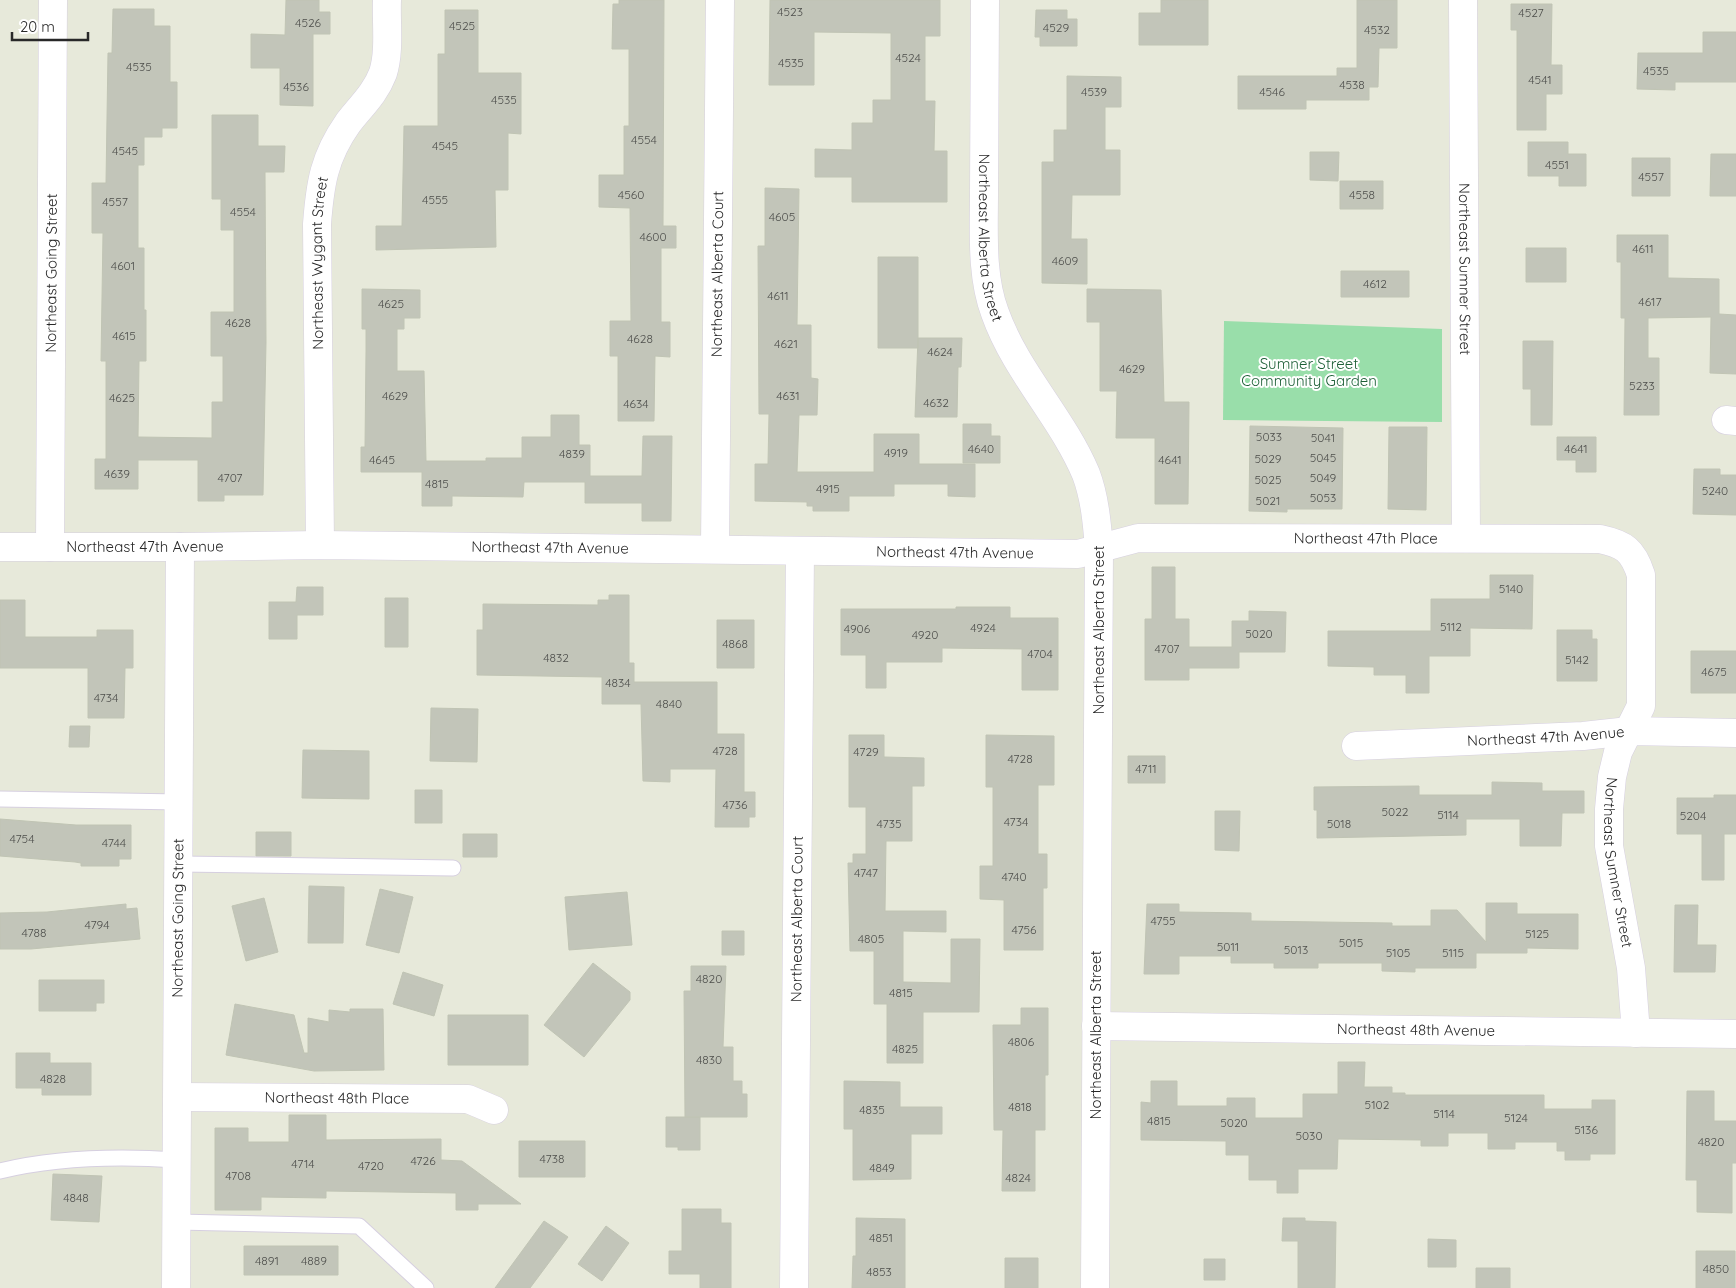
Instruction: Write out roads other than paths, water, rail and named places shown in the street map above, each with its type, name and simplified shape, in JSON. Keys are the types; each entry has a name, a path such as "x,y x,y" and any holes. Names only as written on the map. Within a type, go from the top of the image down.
{"street":[{"name":"Northeast Going Street","path":"50,547 53,0"},
{"name":"Northeast Wygant Street","path":"320,545 317,224 320,182 325,165 338,138 375,91 383,71 386,49 387,0"},
{"name":"Northeast Alberta Court","path":"715,548 720,0"},
{"name":"Northeast Alberta Street","path":"985,0 984,240 989,292 994,312 1010,349 1065,432 1087,476 1096,512 1099,548 1095,1288"},
{"name":"Northeast Sumner Street","path":"1464,0 1466,538"},
{"name":"Northeast 47th Place","path":"1099,548 1138,538 1466,538 1600,539 1617,543 1629,550"},
{"name":"Northeast 47th Avenue","path":"0,547 320,545 715,548 1078,554 1099,548"},
{"name":"Northeast Going Street","path":"176,1288 180,547"},
{"name":"Northeast Alberta Court","path":"794,1288 800,550"},
{"name":"Northeast Sumner Street","path":"1629,550 1636,560 1641,575 1641,706 1618,752 1612,777 1609,846 1630,968 1636,1033"},
{"name":"Northeast 47th Avenue","path":"1356,746 1583,736 1629,731 1736,732"},
{"name":"Northeast 48th Avenue","path":"1096,1026 1736,1034"},
{"name":"Northeast 48th Place","path":"178,1097 468,1099 494,1110"}],"lane":[{"path":"0,799 180,802"},
{"path":"179,864 454,868"},
{"path":"0,1171 42,1162 80,1159 177,1160"},
{"path":"177,1222 359,1226 426,1288"}],"park label":[{"name":"Sumner Street Community Garden","path":"1309,372"}]}
